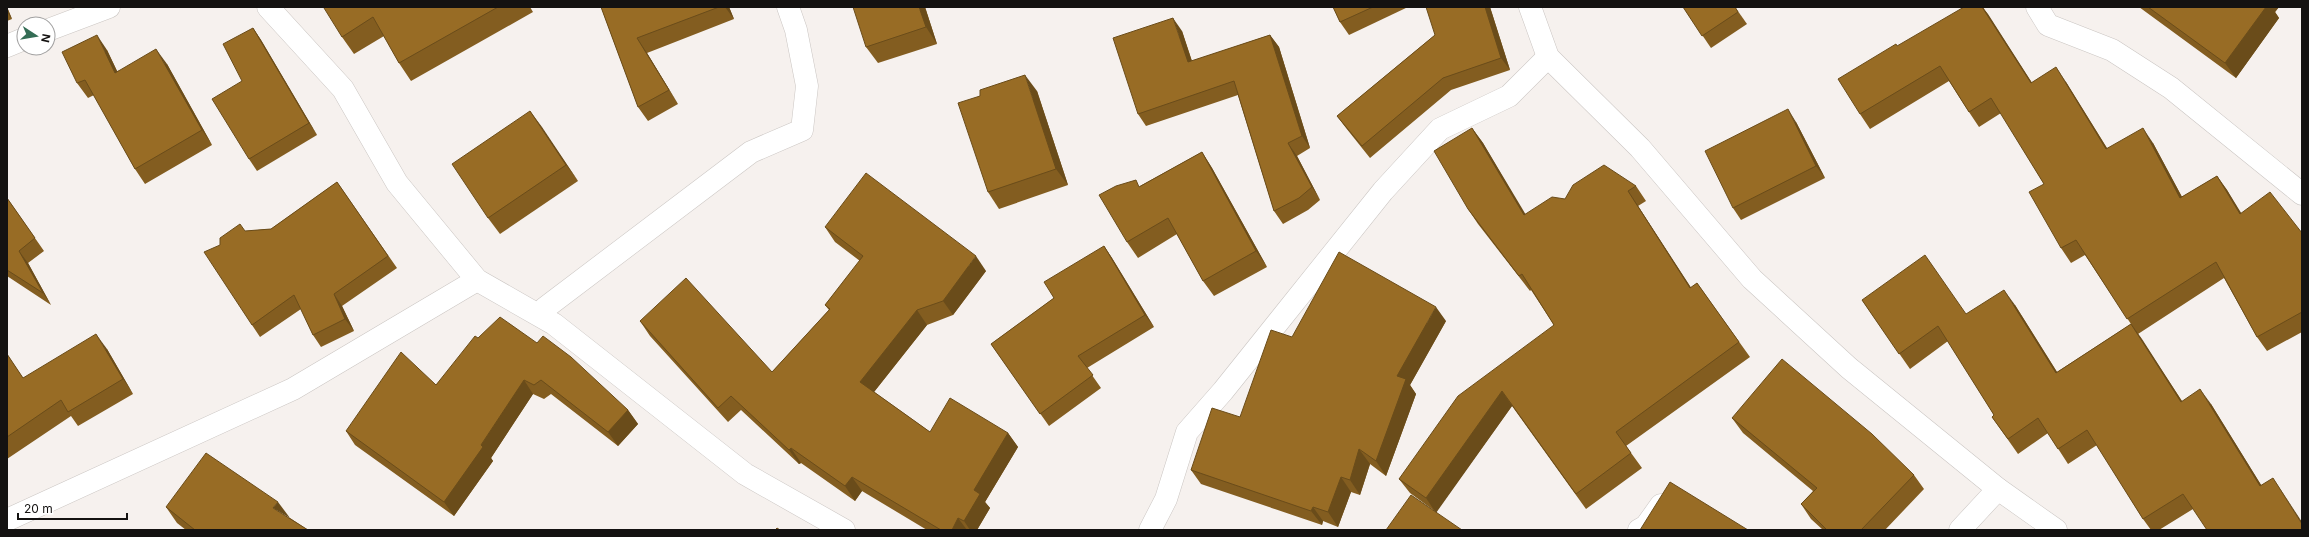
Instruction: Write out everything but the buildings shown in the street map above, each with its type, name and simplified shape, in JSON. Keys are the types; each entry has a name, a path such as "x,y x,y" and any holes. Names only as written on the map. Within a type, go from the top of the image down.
{"street":[{"path":"56,27 109,7"},
{"path":"268,7 343,89 397,183 477,280 554,324 744,474 844,530"},
{"path":"545,308 751,152 802,130 807,86 796,30 788,7"},
{"path":"1530,7 1548,57 1640,148 1752,279 1849,368 1998,489 2056,530"},
{"path":"2036,7 2048,25 2112,50 2171,88 2302,194"},
{"path":"1150,530 1166,499 1187,432 1223,391 1383,191 1440,129 1509,96 1548,57"},
{"path":"7,520 293,389 477,280"},
{"path":"1960,530 1998,489"},
{"path":"1639,530 1646,526 1664,501"}]}
